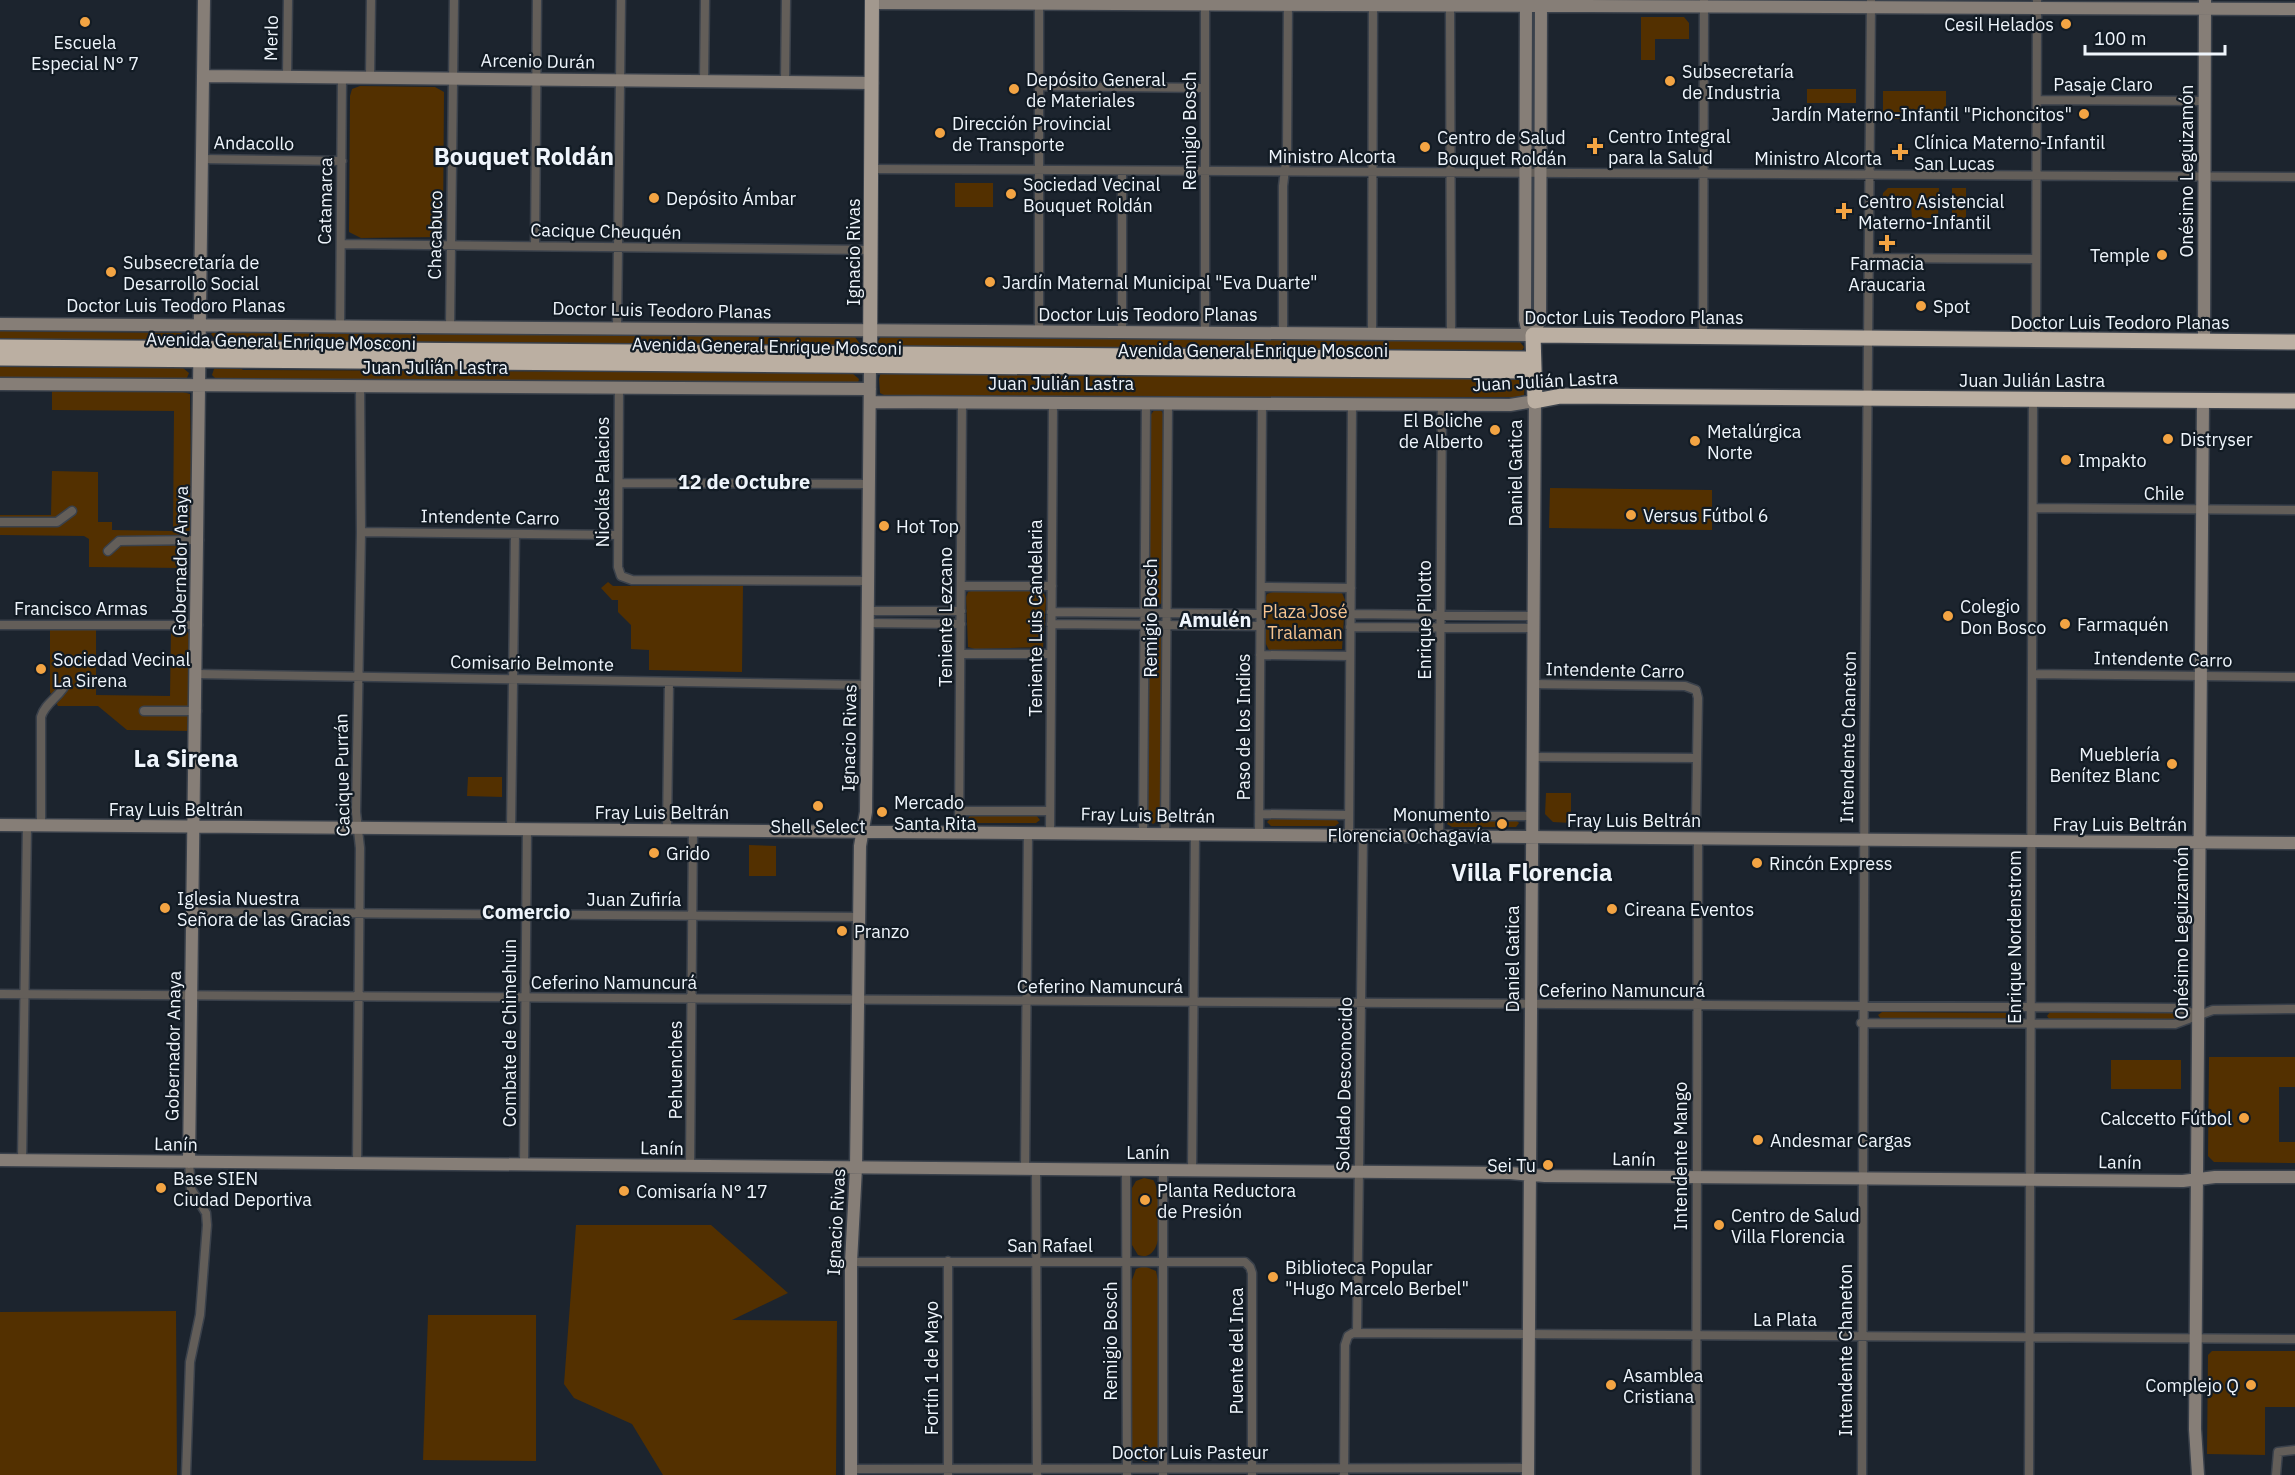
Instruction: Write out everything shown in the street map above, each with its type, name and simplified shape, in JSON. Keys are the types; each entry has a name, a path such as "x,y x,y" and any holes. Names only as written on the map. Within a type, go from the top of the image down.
{"highway":[{"name":"Doctor Luis Teodoro Planas","path":"1533,335 2295,342"},
{"name":"Daniel Gatica","path":"1533,335 1535,401"},
{"name":"Avenida General Enrique Mosconi","path":"0,347 200,354 1534,365"},
{"name":"Avenida General Enrique Mosconi","path":"0,358 200,354"},
{"name":"Juan Julián Lastra","path":"1535,401 1561,396 2295,402"}],"main road":[{"name":"Ignacio Rivas","path":"870,360 872,1"}],"street":[{"name":"Gobernador Anaya","path":"186,1475 190,1362 200,1315 207,1225 206,1213 191,1189 189,1162 197,711 199,325 204,0"},
{"name":"Merlo","path":"287,76 288,0"},
{"path":"370,77 371,0"},
{"name":"Chacabuco","path":"450,327 454,0"},
{"path":"535,246 537,0"},
{"path":"617,329 621,0"},
{"path":"704,81 705,0"},
{"path":"785,82 786,0"},
{"path":"872,1 1435,3 1450,5 1526,3 2205,4 2295,9"},
{"path":"1039,2 1039,332"},
{"name":"Remigio Bosch","path":"1205,2 1205,333"},
{"path":"1283,334 1288,2"},
{"path":"1372,334 1373,3"},
{"name":"Daniel Gatica","path":"1526,3 1525,320 1527,329 1533,335 1540,320 1541,3"},
{"path":"1703,336 1704,3"},
{"name":"Intendente Chaneton","path":"1862,1475 1861,1008 1870,338 1871,4"},
{"path":"2036,341 2037,4"},
{"name":"Onésimo Leguizamón","path":"2204,342 2205,4"},
{"path":"1450,5 1451,335"},
{"name":"Arcenio Durán","path":"203,75 872,83"},
{"name":"Catamarca","path":"340,326 342,77"},
{"path":"1039,86 1205,88"},
{"name":"Pasaje Claro","path":"2037,100 2205,101"},
{"name":"Andacollo","path":"202,159 342,161"},
{"name":"Ministro Alcorta","path":"872,169 2295,177"},
{"path":"1122,171 1122,333"},
{"name":"Cacique Cheuquén","path":"341,244 871,250"},
{"path":"1870,258 2036,259"},
{"name":"Doctor Luis Teodoro Planas","path":"0,324 1533,335"},
{"name":"Ignacio Rivas","path":"851,1472 851,1262 856,1168 859,917 862,831 866,812 870,360"},
{"name":"Juan Julián Lastra","path":"0,384 619,388 870,396 963,402 1053,403 1510,405 1535,401"},
{"name":"Cacique Purrán","path":"357,1163 360,386"},
{"name":"Nicolás Palacios","path":"619,388 618,567 621,576 632,580 868,581"},
{"name":"Enrique Nordenstrom","path":"2029,1475 2033,400"},
{"name":"Daniel Gatica","path":"1528,1472 1535,401"},
{"name":"Onésimo Leguizamón","path":"2198,1475 2195,1429 2203,401"},
{"name":"Teniente Lezcano","path":"959,831 963,402"},
{"name":"Teniente Luis Candelaria","path":"1050,832 1053,403"},
{"name":"Remigio Bosch","path":"1143,833 1146,403"},
{"name":"Remigio Bosch","path":"1165,834 1168,404"},
{"name":"Paso de los Indios","path":"1259,834 1262,404"},
{"path":"1349,835 1352,404"},
{"name":"Enrique Pilotto","path":"1439,836 1442,405"},
{"path":"619,483 869,484"},
{"name":"Chile","path":"2032,508 2295,510"},
{"path":"0,522 57,522 72,511"},
{"name":"Intendente Carro","path":"361,532 618,535"},
{"path":"511,829 515,534"},
{"path":"108,551 119,541 199,540"},
{"path":"961,585 1052,586"},
{"path":"1261,587 1351,588"},
{"path":"868,617 961,611"},
{"path":"1051,612 1261,614"},
{"path":"1351,614 1440,615 1534,622"},
{"path":"868,617 961,624"},
{"path":"1350,627 1440,627 1534,622"},
{"path":"1051,624 1261,626"},
{"name":"Francisco Armas","path":"0,625 198,625"},
{"path":"961,654 1051,654"},
{"path":"1260,655 1350,656"},
{"name":"Comisario Belmonte","path":"197,674 867,685"},
{"name":"Intendente Carro","path":"2032,674 2295,677"},
{"path":"41,826 41,717 44,710 63,691 68,681"},
{"path":"668,830 669,682"},
{"name":"Intendente Carro","path":"1533,684 1684,686 1695,690 1698,698 1697,758"},
{"path":"144,711 197,711"},
{"path":"1533,757 1697,758 1696,823"},
{"path":"960,811 1050,811"},
{"path":"1259,814 1349,815"},
{"path":"1439,816 1532,816"},
{"name":"Fray Luis Beltrán","path":"0,825 2295,843"},
{"path":"22,1160 27,826"},
{"name":"Combate de Chimehuin","path":"524,1165 527,829"},
{"name":"Pehuenches","path":"690,1166 693,830"},
{"path":"1028,832 1027,1002 1030,1169 1036,1261 1037,1472"},
{"path":"1192,1170 1195,834"},
{"name":"Soldado Desconocido","path":"1357,1332 1363,835"},
{"name":"Intendente Mango","path":"1696,1475 1698,838"},
{"name":"Juan Zufiría","path":"192,912 859,917"},
{"name":"Ceferino Namuncurá","path":"0,994 1861,1008 2175,1008 2198,1014"},
{"name":"Ceferino Namuncurá","path":"1861,1023 2175,1024 2198,1014 2228,1008 2295,1009"},
{"name":"Lanín","path":"0,1160 1192,1170 1697,1178 2197,1179 2295,1177"},
{"name":"Remigio Bosch","path":"1126,1170 1127,1472"},
{"path":"1162,1170 1162,1472"},
{"name":"San Rafael","path":"851,1262 1237,1260 1248,1264"},
{"name":"Fortín 1 de Mayo","path":"948,1261 948,1472"},
{"name":"Puente del Inca","path":"1248,1264 1252,1273 1252,1472"},
{"name":"La Plata","path":"1344,1472 1344,1345 1348,1336 1357,1332 2295,1339"},
{"name":"Onésimo Leguizamón","path":"2191,1475 2195,1429"},
{"path":"2276,1475 2278,1452 2295,1450"},
{"name":"Doctor Luis Pasteur","path":"851,1472 1528,1472"}],"green space":[{"path":"1533,17 1535,20 1534,161 1530,160"},
{"path":"1641,17 1684,17 1689,23 1689,39 1655,39 1655,60 1641,60"},
{"path":"360,86 435,87 444,92 443,229 439,237 361,238 349,232 350,96 352,89"},
{"path":"1807,89 1856,89 1856,103 1807,103"},
{"path":"1883,91 1946,91 1946,119 1883,119"},
{"path":"955,183 993,183 993,207 955,207"},
{"path":"1533,184 1535,325 1531,327 1530,187"},
{"path":"1888,188 1939,188 1938,218 1912,218 1911,205 1882,205 1883,193"},
{"path":"1952,188 1966,188 1966,218 1952,218"},
{"path":"216,330 855,337 860,344 858,347 836,348 831,345 216,340 211,334"},
{"path":"0,331 181,333 186,338 185,341 163,343 159,340 0,340"},
{"path":"881,336 1514,341 1520,342 1524,347 1521,352 1496,353 1491,350 883,346 878,342"},
{"path":"237,365 243,370 852,373 859,379 858,383 217,380 212,375 215,366"},
{"path":"0,367 183,368 189,373 186,380 0,379"},
{"path":"902,371 907,374 1518,379 1525,381 1524,395 1515,397 888,397 880,393 881,372"},
{"path":"52,390 190,394 192,531 184,531 183,568 89,567 89,539 84,536 0,535 0,515 51,515 52,471 98,472 98,522 112,522 112,530 173,531 174,411 52,410"},
{"path":"1155,409 1161,410 1164,416 1163,602 1155,608 1149,602 1150,416"},
{"name":"Versus Fútbol 6","path":"1550,488 1712,490 1712,530 1549,528"},
{"path":"608,582 613,586 743,586 742,672 649,670 649,650 631,649 631,625 618,612 618,600 612,600 601,588"},
{"path":"974,590 1043,591 1046,599 1043,647 975,649 968,647 966,597 968,592"},
{"name":"Plaza José Tralaman","path":"1273,592 1342,593 1345,600 1342,649 1269,650 1265,642 1265,599 1267,594"},
{"path":"50,629 96,629 96,695 170,696 171,630 187,631 190,635 190,731 127,730 98,706 58,706 50,692"},
{"path":"1156,629 1163,635 1161,818 1153,824 1147,818 1149,637 1150,633"},
{"path":"468,777 502,777 502,797 467,796"},
{"path":"1546,793 1571,793 1571,823 1553,822 1545,814"},
{"path":"970,815 1036,815 1040,820 1036,823 972,823 967,821"},
{"path":"1271,818 1335,818 1339,823 1335,826 1271,826 1267,822"},
{"path":"1515,819 1519,823 1516,827 1452,827 1447,824 1449,820"},
{"path":"749,845 776,846 776,876 749,876"},
{"path":"1882,1012 2010,1013 2014,1016 2011,1020 1881,1019 1878,1015"},
{"path":"2050,1012 2178,1013 2182,1017 2178,1020 2050,1020 2047,1016"},
{"name":"Calccetto Fútbol","path":"2209,1057 2295,1057 2295,1087 2279,1087 2279,1142 2295,1142 2295,1163 2214,1162 2208,1156"},
{"path":"2111,1060 2181,1060 2181,1089 2111,1089"},
{"path":"1144,1178 1153,1180 1156,1186 1160,1225 1155,1249 1148,1255 1138,1255 1132,1245 1132,1188 1136,1181"},
{"path":"576,1225 711,1225 788,1293 732,1320 837,1321 836,1475 663,1475 632,1424 574,1398 564,1384"},
{"path":"1144,1266 1156,1271 1158,1280 1158,1450 1154,1458 1146,1462 1135,1458 1131,1450 1132,1280 1136,1269"},
{"path":"176,1311 177,1475 0,1475 0,1312"},
{"path":"428,1315 536,1315 536,1461 423,1460"},
{"name":"Complejo Q","path":"2212,1351 2295,1351 2295,1407 2265,1407 2265,1455 2207,1454 2208,1355"}],"place":[{"name":"Escuela Especial N° 7","path":"85,22"},
{"name":"Cesil Helados","path":"2066,24"},
{"name":"Subsecretaría de Industria","path":"1670,81"},
{"name":"Depósito General de Materiales","path":"1014,89"},
{"name":"Jardín Materno-Infantil \"Pichoncitos\"","path":"2084,114"},
{"name":"Dirección Provincial de Transporte","path":"940,133"},
{"name":"Centro Integral para la Salud","path":"1595,146"},
{"name":"Centro de Salud Bouquet Roldán","path":"1425,147"},
{"name":"Clínica Materno-Infantil San Lucas","path":"1900,152"},
{"name":"Sociedad Vecinal Bouquet Roldán","path":"1011,194"},
{"name":"Depósito Ámbar","path":"654,198"},
{"name":"Centro Asistencial Materno-Infantil","path":"1844,211"},
{"name":"Farmacia Araucaria","path":"1887,243"},
{"name":"Temple","path":"2162,255"},
{"name":"Subsecretaría de Desarrollo Social","path":"111,272"},
{"name":"Jardín Maternal Municipal \"Eva Duarte\"","path":"990,282"},
{"name":"Spot","path":"1921,306"},
{"name":"El Boliche de Alberto","path":"1495,430"},
{"name":"Distryser","path":"2168,439"},
{"name":"Metalúrgica Norte","path":"1695,441"},
{"name":"Impakto","path":"2066,460"},
{"name":"Versus Fútbol 6","path":"1631,515"},
{"name":"Hot Top","path":"884,526"},
{"name":"Colegio Don Bosco","path":"1948,616"},
{"name":"Farmaquén","path":"2065,624"},
{"name":"Sociedad Vecinal La Sirena","path":"41,669"},
{"name":"Mueblería Benítez Blanc","path":"2172,764"},
{"name":"Shell Select","path":"818,806"},
{"name":"Mercado Santa Rita","path":"882,812"},
{"name":"Monumento Florencia Ochagavía","path":"1502,824"},
{"name":"Grido","path":"654,853"},
{"name":"Rincón Express","path":"1757,863"},
{"name":"Iglesia Nuestra Señora de las Gracias","path":"165,908"},
{"name":"Cireana Eventos","path":"1612,909"},
{"name":"Pranzo","path":"842,931"},
{"name":"Calccetto Fútbol","path":"2244,1118"},
{"name":"Andesmar Cargas","path":"1758,1140"},
{"name":"Sei Tu","path":"1548,1165"},
{"name":"Base SIEN Ciudad Deportiva","path":"161,1188"},
{"name":"Comisaría N° 17","path":"624,1191"},
{"name":"Planta Reductora de Presión","path":"1145,1200"},
{"name":"Centro de Salud Villa Florencia","path":"1719,1225"},
{"name":"Biblioteca Popular \"Hugo Marcelo Berbel\"","path":"1273,1277"},
{"name":"Asamblea Cristiana","path":"1611,1385"},
{"name":"Complejo Q","path":"2251,1385"}],"district":[{"name":"Bouquet Roldán","path":"524,156"},
{"name":"12 de Octubre","path":"744,481"},
{"name":"Amulén","path":"1215,619"},
{"name":"La Sirena","path":"186,758"},
{"name":"Villa Florencia","path":"1532,872"},
{"name":"Comercio","path":"526,911"}]}
